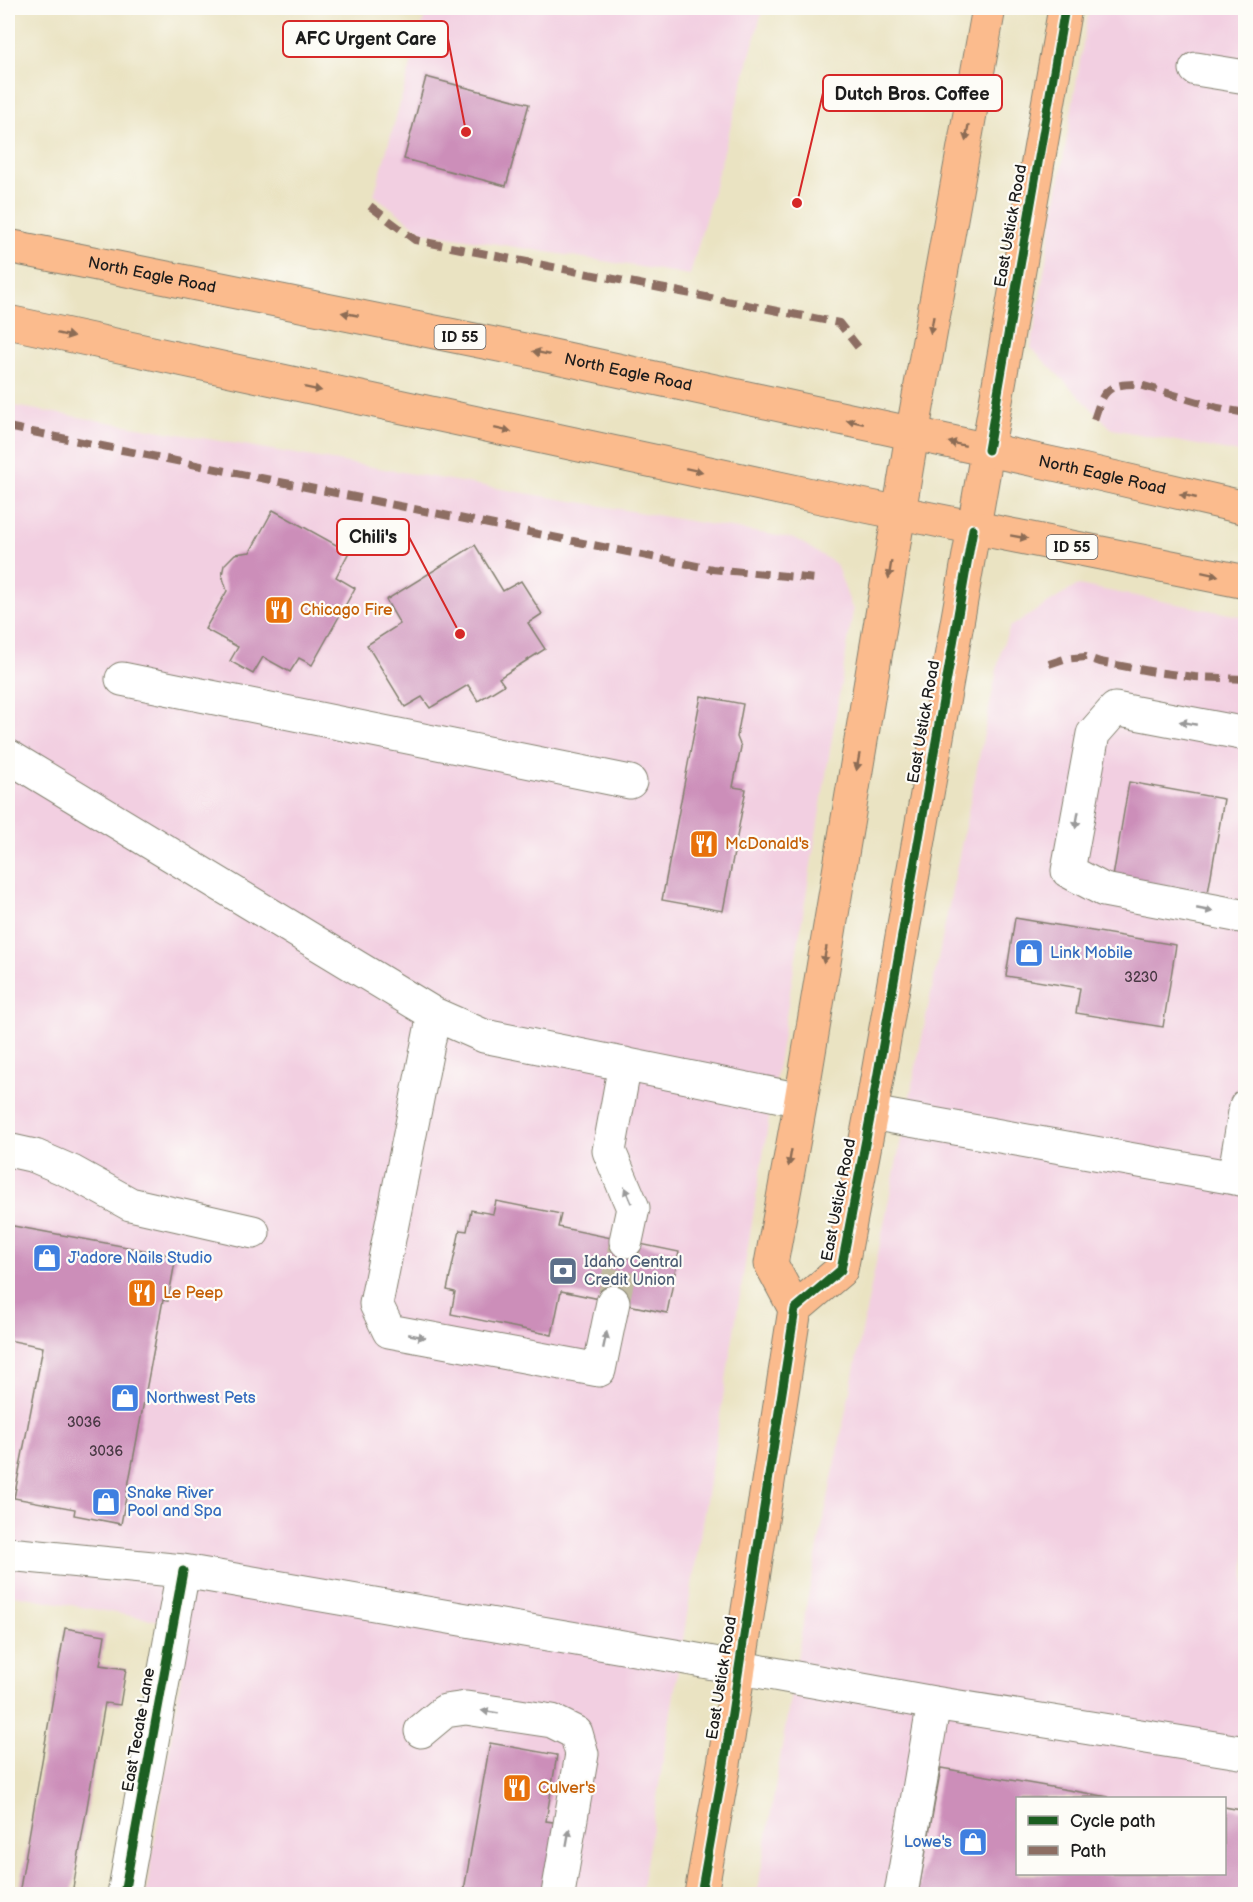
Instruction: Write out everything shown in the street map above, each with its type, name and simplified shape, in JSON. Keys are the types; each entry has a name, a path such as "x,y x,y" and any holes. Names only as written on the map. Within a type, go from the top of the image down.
{"main road":[{"path":"795,1309 771,1264 801,1100 912,435 989,8"},
{"name":"East Ustick Road","path":"701,1894 795,1309 841,1270 871,1113 1065,8"},
{"name":"North Eagle Road","path":"8,246 534,352 1245,508"},
{"name":"ID 55","path":"8,322 576,446 973,529 1245,582"}],"street":[{"path":"1196,69 1245,77"},
{"path":"8,233 41,252"},
{"path":"122,679 630,782"},
{"path":"1245,734 1115,710 1093,734 1068,872 1104,890 1245,917"},
{"path":"8,756 434,1014 484,1036 801,1100"},
{"path":"434,1014 376,1304 389,1331 599,1370 614,1302"},
{"path":"625,1064 609,1151 633,1208 626,1241"},
{"path":"871,1113 1240,1179 1245,1106"},
{"path":"8,1150 35,1156 88,1180 130,1204 253,1232"},
{"path":"8,1554 183,1571 934,1703 1245,1753"},
{"name":"East Tecate Lane","path":"124,1894 183,1571"},
{"path":"901,1894 934,1703"},
{"path":"421,1731 444,1711 466,1708 552,1721 576,1733 582,1754 558,1894"}],"shaded area":[{"path":"427,8 763,8 690,275 423,232 374,195"},
{"path":"1089,8 1245,8 1245,454 1112,429 1031,348"},
{"path":"8,405 796,539 836,564 853,611 641,1894 146,1894 189,1626 8,1594"},
{"path":"1078,585 1245,617 1245,1894 757,1894 805,1611 1001,650 1010,627"}],"building":[{"path":"426,77 529,104 506,186 404,159"},
{"name":"Chicago Fire","path":"273,510 349,552 336,577 355,588 312,665 299,658 290,672 263,657 253,674 230,661 238,647 205,629 227,591 222,575 224,565 235,554 250,552"},
{"path":"475,545 503,591 521,581 542,614 528,623 545,649 499,678 504,685 478,701 468,685 430,708 422,697 405,707 367,645 400,624 386,600"},
{"name":"McDonald's","path":"701,696 743,704 737,737 741,747 733,787 746,789 723,911 662,900"},
{"path":"1129,782 1224,799 1208,893 1113,877"},
{"path":"1015,918 1176,945 1163,1027 1076,1013 1080,988 1006,976"},
{"name":"Idaho Central Credit Union","path":"496,1201 561,1214 558,1227 679,1252 667,1313 561,1291 552,1335 451,1314 455,1292 447,1290 460,1230 467,1231 471,1210 493,1214"},
{"path":"8,1225 176,1256 168,1301 163,1300 121,1524 74,1515 75,1509 14,1498 43,1347 8,1340"},
{"path":"65,1628 105,1635 100,1665 126,1669 120,1705 105,1703 72,1894 19,1894"},
{"name":"Culver's","path":"490,1743 557,1755 546,1821 560,1823 544,1894 489,1894 464,1890"},
{"name":"Lowe's","path":"941,1768 1109,1797 1016,1797 1016,1875 1226,1875 1226,1807 1246,1811 1246,1894 918,1894"}],"tunnel":[{"path":"613,1302 626,1241"}],"marked path":[{"path":"370,206 415,240 839,323 858,347"},
{"path":"1094,420 1103,396 1112,388 1126,384 1137,384 1218,408 1246,413"},
{"path":"8,427 712,569 817,579"},
{"path":"1049,664 1064,659 1086,657 1100,662 1155,672 1195,677 1246,679"}],"cycle path":[{"path":"988,450 1065,8"},
{"path":"701,1894 724,1764 795,1309 841,1270 871,1113 973,529"},
{"path":"124,1894 183,1571"}],"place":[{"name":"AFC Urgent Care","path":"466,132"},
{"name":"Dutch Bros. Coffee","path":"797,203"},
{"name":"Chicago Fire","path":"279,610"},
{"name":"Chili's","path":"460,634"},
{"name":"McDonald's","path":"704,844"},
{"name":"Link Mobile","path":"1029,953"},
{"name":"J'adore Nails Studio","path":"47,1258"},
{"name":"Idaho Central Credit Union","path":"563,1271"},
{"name":"Le Peep","path":"142,1293"},
{"name":"Northwest Pets","path":"125,1398"},
{"name":"Snake River Pool and Spa","path":"106,1502"},
{"name":"Culver's","path":"517,1788"},
{"name":"Lowe's","path":"973,1842"}]}
